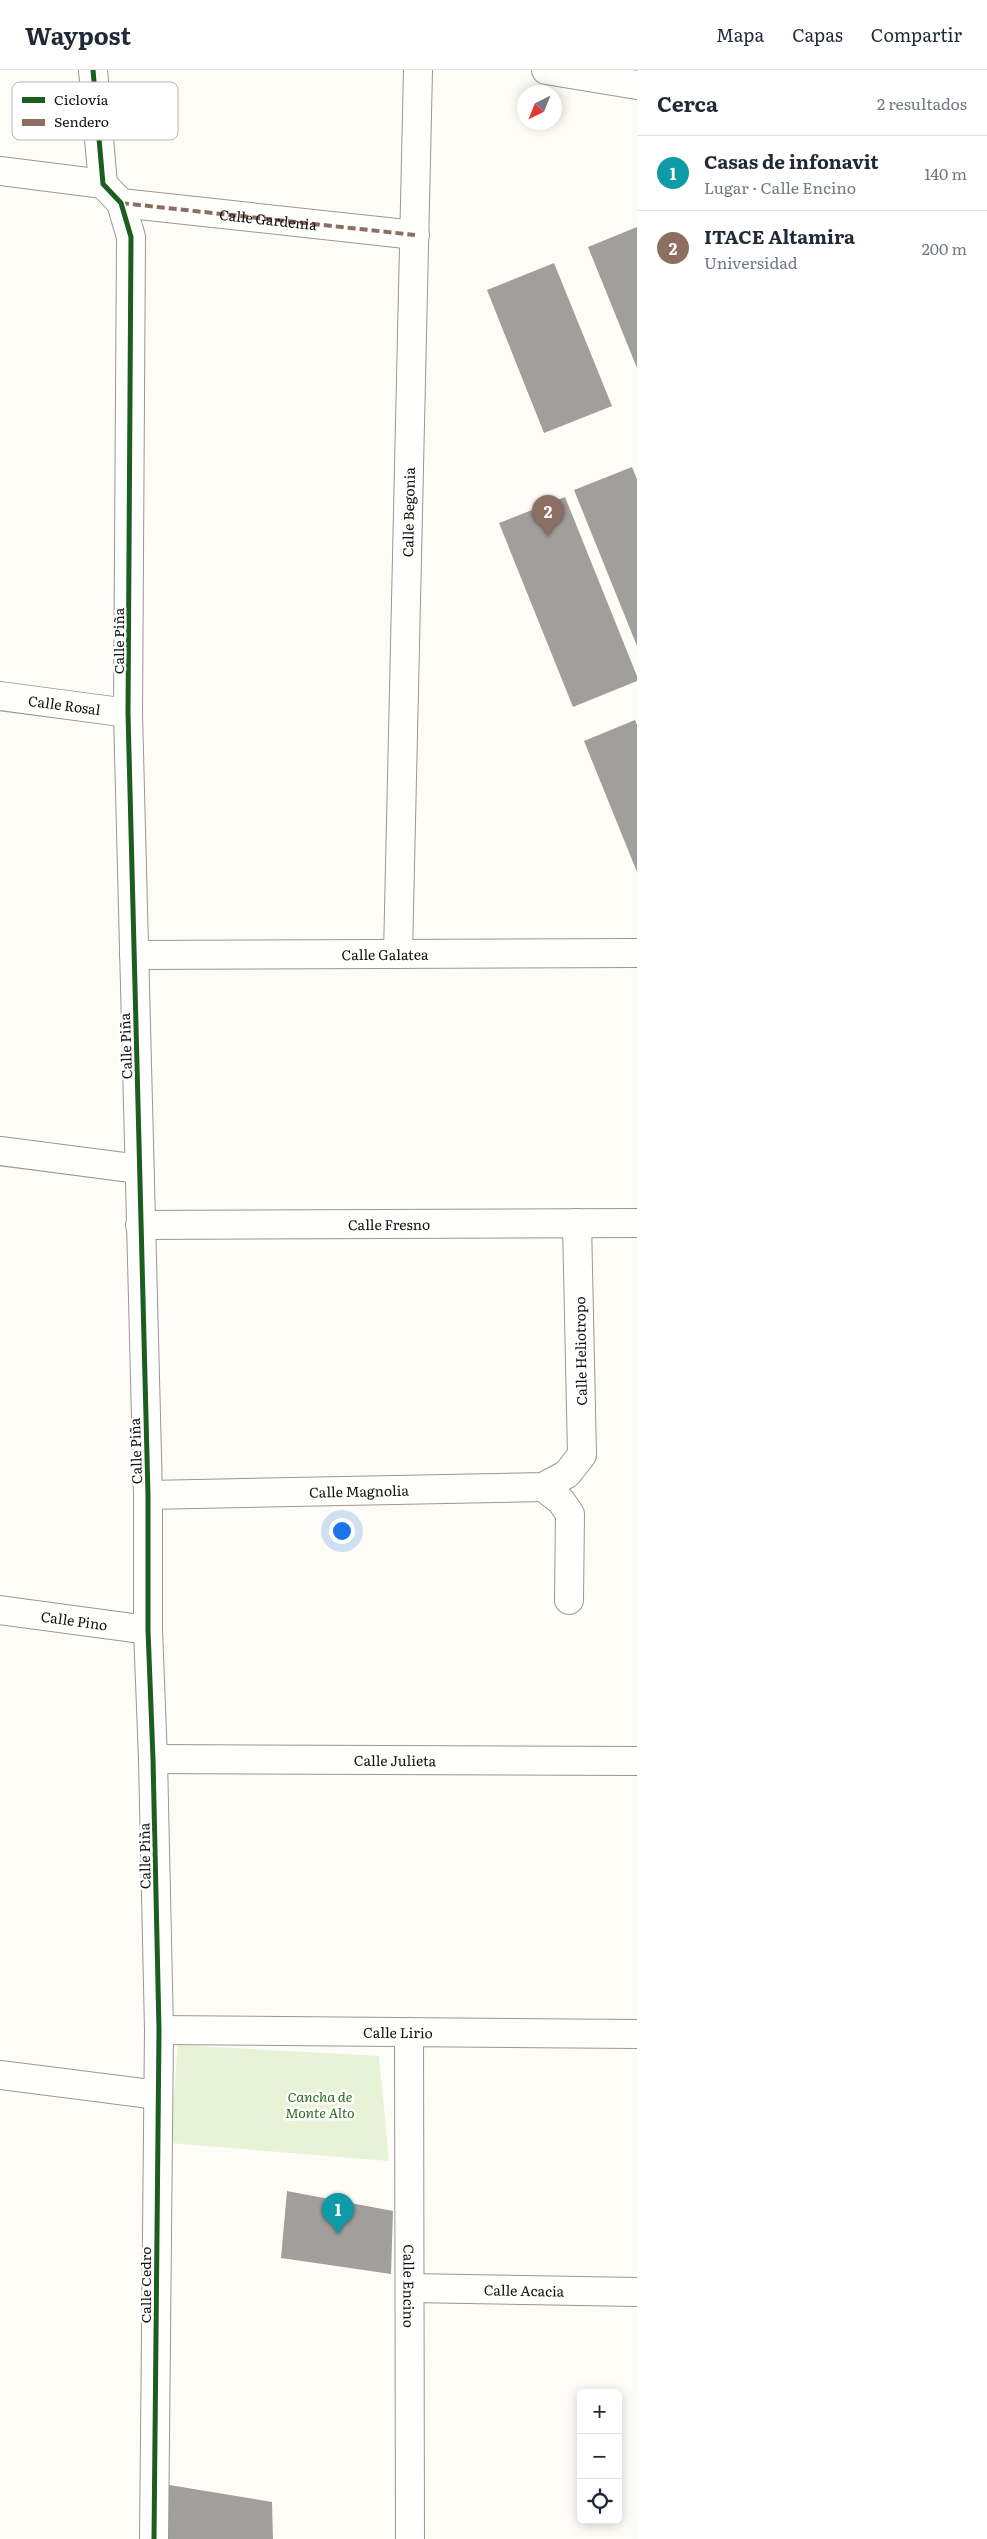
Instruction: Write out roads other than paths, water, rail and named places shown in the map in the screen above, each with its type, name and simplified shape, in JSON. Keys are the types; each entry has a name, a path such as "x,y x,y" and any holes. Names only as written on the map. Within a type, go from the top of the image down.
{"street":[{"name":"Calle Begonia","path":"398,954 418,70"},
{"path":"546,70 637,85"},
{"name":"Calle Piña","path":"104,140 112,193 131,237 128,713 148,1495 148,1630 159,2030"},
{"name":"Calle Gardenia","path":"0,172 112,193 415,235"},
{"name":"Calle Rosal","path":"0,696 128,713"},
{"name":"Calle Galatea","path":"134,955 637,953"},
{"path":"0,1151 139,1169"},
{"name":"Calle Heliotropo","path":"567,1474 582,1455 578,1223"},
{"name":"Calle Fresno","path":"140,1225 637,1223"},
{"name":"Calle Magnolia","path":"148,1495 543,1487 567,1474"},
{"path":"543,1487 561,1501 570,1514 569,1600"},
{"name":"Calle Pino","path":"0,1610 148,1630"},
{"name":"Calle Julieta","path":"153,1759 637,1760"},
{"name":"Calle Lirio","path":"159,2030 637,2034"},
{"name":"Calle Cedro","path":"154,2539 159,2030"},
{"name":"Calle Encino","path":"409,2032 410,2539"},
{"path":"0,2075 158,2095"},
{"name":"Calle Acacia","path":"410,2288 637,2292"}],"place":[{"name":"ITACE Altamira","path":"548,536"},
{"name":"Casas de infonavit","path":"338,2234"}],"park label":[{"name":"Cancha de Monte Alto","path":"320,2104"}]}
